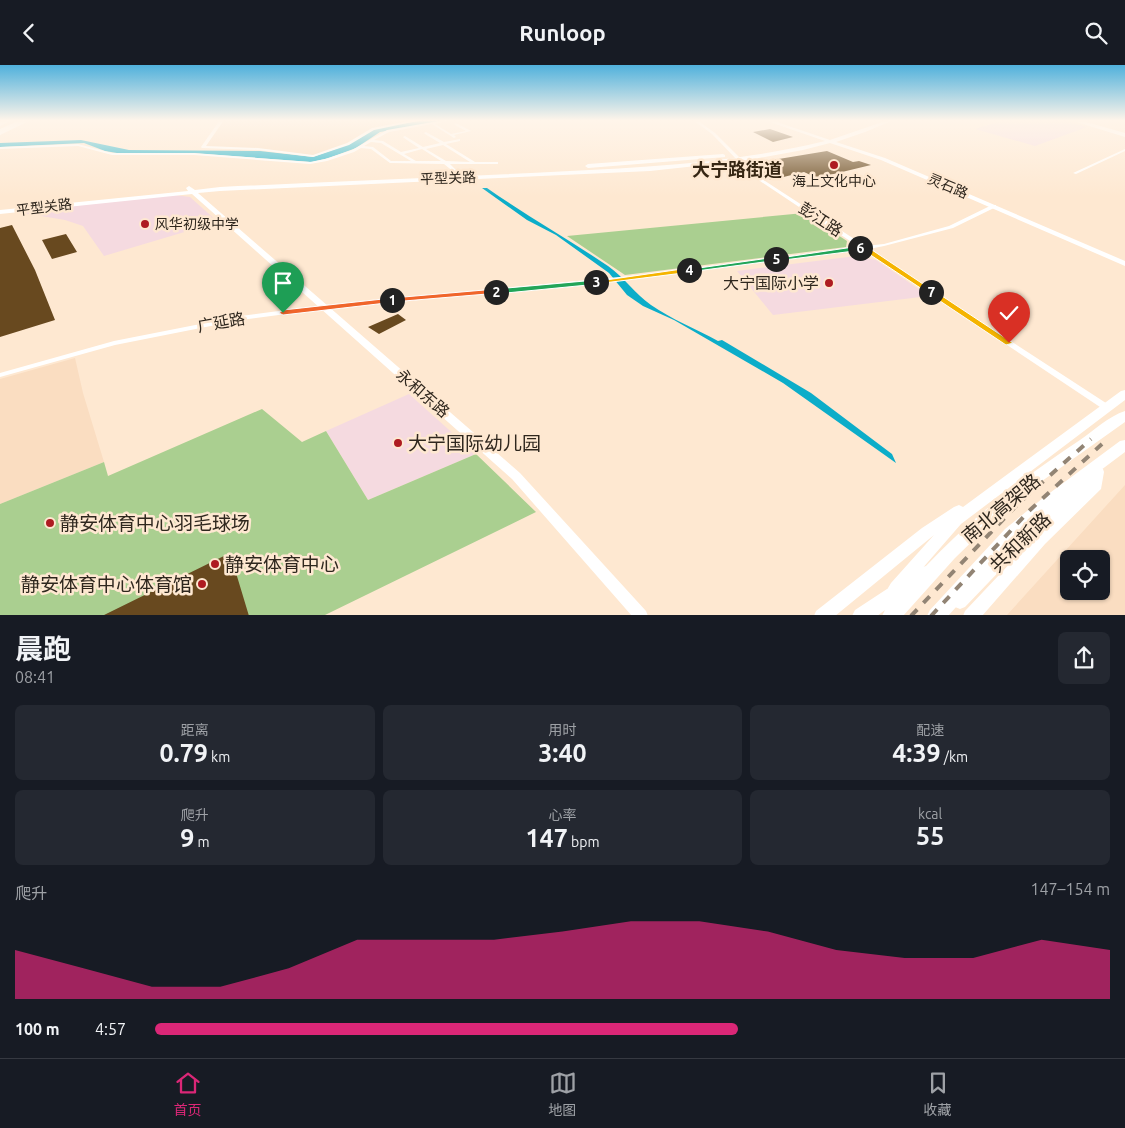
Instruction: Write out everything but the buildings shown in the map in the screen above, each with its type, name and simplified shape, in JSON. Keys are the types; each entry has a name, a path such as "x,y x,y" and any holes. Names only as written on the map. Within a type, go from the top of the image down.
{"highway":[{"name":"南北高架路","path":"891,615 937,565 987,517 1125,416"},
{"name":"南北高架路","path":"936,615 1011,534 1048,502 1125,445"},
{"path":"861,615 937,565"}],"main road":[{"path":"869,615 956,520 1125,394"},
{"name":"共和新路","path":"947,615 1029,531 1125,451"},
{"name":"共和新路","path":"971,615 1040,540 1096,485 1098,472"},
{"path":"822,615 927,532 978,502"}],"street":[{"path":"0,148 61,146"},
{"path":"81,146 112,154 203,155 304,163 326,161 362,147 372,148 390,162 497,163"},
{"path":"204,146 203,147 258,149 313,156 343,146"},
{"path":"387,146 415,162"},
{"path":"419,146 445,162 459,175"},
{"path":"401,153 434,146"},
{"path":"445,146 474,163"},
{"name":"彭江路","path":"727,146 761,180 1106,407"},
{"name":"平型关路","path":"190,190 650,169 738,157 801,146"},
{"name":"灵石路","path":"850,146 921,174 1125,265"},
{"name":"灵石路","path":"852,146 922,171 1125,260"},
{"path":"1075,173 1125,150"},
{"name":"平型关路","path":"0,210 190,190 738,157"},
{"path":"452,162 468,159"},
{"name":"永和东路","path":"190,190 516,476 641,615"},
{"name":"广延路","path":"0,375 114,343 174,330 324,307 607,281 884,245 951,227 994,206"}],"shaded area":[{"path":"343,146 313,156 258,149 203,147"},
{"name":"风华初级中学","path":"175,195 190,197 218,222 104,256 83,226 65,220 17,212"},
{"name":"大宁国际小学","path":"856,256 876,260 929,296 773,315 737,271"},
{"path":"75,358 83,393 104,462 0,504 0,379"},
{"name":"大宁国际幼儿园","path":"409,394 476,454 368,500 326,431"},
{"path":"1125,485 1125,615 1007,615 1060,557 1060,600 1110,600 1110,550 1066,550"}],"green space":[{"path":"804,213 847,241 846,247 625,275 567,236"},
{"name":"静安体育中心","path":"262,409 302,442 326,431 368,500 476,454 536,512 325,615 0,615 0,504 104,462 108,476"}],"water":[{"path":"0,146 28,146 0,147"},
{"path":"91,146 108,146 129,150 260,151 313,157 344,146 360,146 329,158 312,162 191,153 123,154 105,151"},
{"path":"482,188 487,188 608,266 645,301 659,310 718,341 722,340 811,393 892,454 896,463 783,383 674,320 643,306 627,295 609,273 556,235 527,220"}],"railway":[{"path":"912,615 1019,503 1091,439"},
{"path":"932,615 1030,510 1102,444"}],"place":[{"name":"海上文化中心","path":"834,165"},
{"name":"风华初级中学","path":"145,224"},
{"name":"大宁国际小学","path":"829,283"},
{"name":"大宁国际幼儿园","path":"398,443"},
{"name":"静安体育中心羽毛球场","path":"50,523"},
{"name":"静安体育中心","path":"215,564"},
{"name":"静安体育中心体育馆","path":"202,584"}],"district":[{"name":"大宁路街道","path":"737,170"}],"route":[{"path":"283,313 390,300 607,281 864,248 1009,343"}]}
